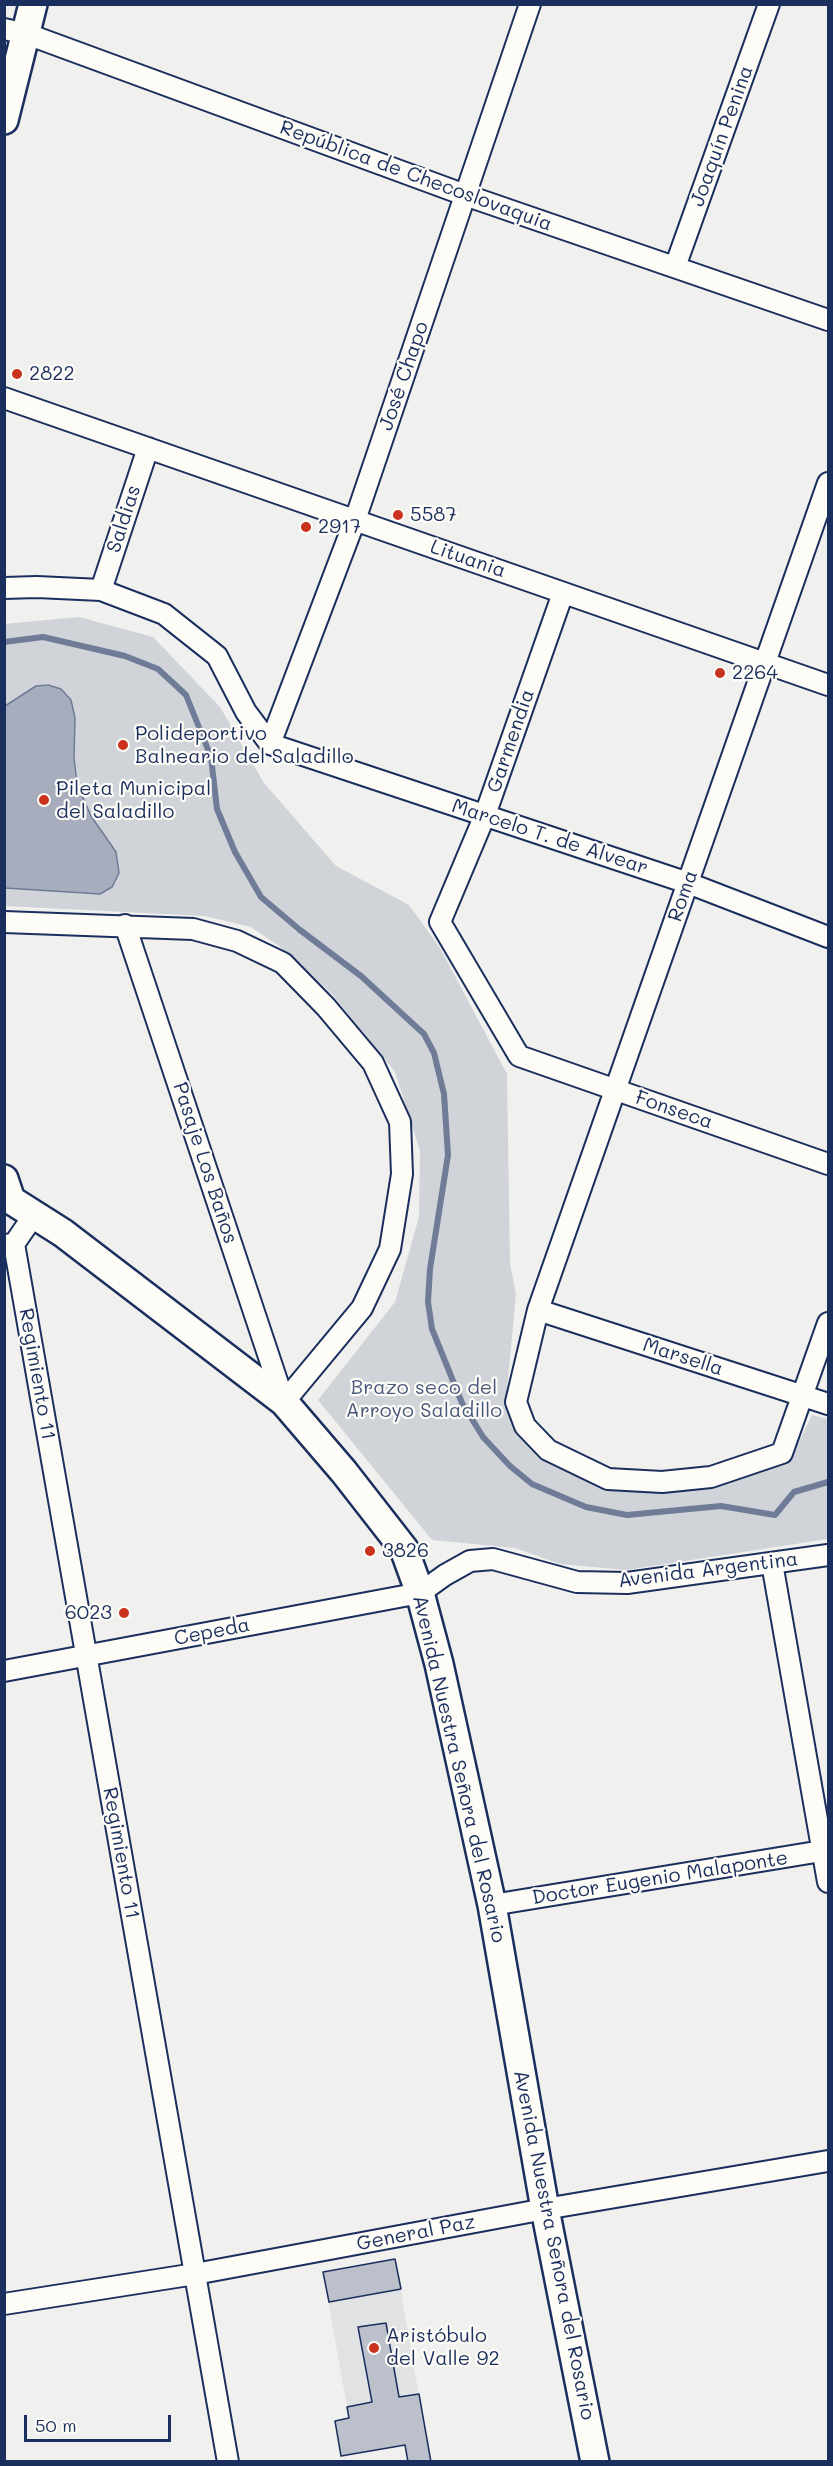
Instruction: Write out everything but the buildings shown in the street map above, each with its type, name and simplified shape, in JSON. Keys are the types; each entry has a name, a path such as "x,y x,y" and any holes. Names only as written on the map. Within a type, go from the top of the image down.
{"street":[{"path":"4,120 16,31 33,4"},
{"name":"José Chapo","path":"270,744 355,520 530,4"},
{"name":"Joaquín Penina","path":"675,267 769,4"},
{"name":"República de Checoslovaquia","path":"16,31 465,195 828,320"},
{"name":"Lituania","path":"4,398 828,685"},
{"name":"Saldias","path":"101,590 148,448"},
{"name":"Roma","path":"803,1396 782,1453 711,1477 662,1482 608,1479 548,1450 525,1426 516,1402 538,1310 828,483"},
{"path":"4,588 101,590 164,614 217,656 246,712 270,744"},
{"name":"Garmendia","path":"519,1056 440,922 485,815 563,593"},
{"name":"Marcelo T. de Alvear","path":"270,744 688,883 828,937"},
{"path":"4,922 193,929 237,941 283,963 326,1007 373,1063 400,1122 402,1174 390,1249 362,1308 284,1402"},
{"name":"Pasaje Los Baños","path":"125,925 284,1402"},
{"name":"Fonseca","path":"519,1056 828,1164"},
{"name":"Avenida Nuestra Señora del Rosario","path":"4,1179 11,1200 63,1233 284,1402 344,1472 404,1550 420,1593 439,1664 492,1905 545,2209 595,2462"},
{"path":"9,1245 34,1215"},
{"name":"Regimiento 11","path":"9,1245 86,1656 228,2462"},
{"name":"Marsella","path":"538,1310 828,1404"},
{"path":"803,1396 828,1323"},
{"name":"Avenida Argentina","path":"420,1593 470,1561 493,1559 577,1581 627,1583 828,1555"},
{"path":"772,1563 826,1851 828,1882"},
{"name":"Cepeda","path":"4,1671 420,1593"},
{"name":"Doctor Eugenio Malaponte","path":"492,1905 826,1851"},
{"name":"General Paz","path":"4,2304 195,2274 545,2209 828,2161"}],"shaded area":[{"name":"Aristóbulo del Valle 92","path":"395,2259 427,2441 341,2456 335,2421 349,2418 323,2272"}],"green space":[{"name":"Brazo seco del Arroyo Saladillo","path":"79,617 153,637 220,707 264,783 336,866 409,905 440,948 507,1074 510,1264 516,1294 507,1390 517,1427 543,1455 606,1489 666,1491 712,1483 790,1461 812,1415 828,1419 828,1539 626,1570 560,1564 515,1548 432,1540 318,1400 395,1302 419,1217 420,1151 395,1072 332,994 279,946 251,927 205,916 5,906 4,624"}],"water":[{"name":"Pileta Municipal del Saladillo","path":"48,685 61,689 71,700 75,718 74,758 77,784 91,816 116,852 119,873 112,887 100,894 5,888 5,706 36,686"}],"waterway":[{"path":"4,642 43,637 125,656 158,669 186,695 211,757 217,809 235,852 261,897 361,976 424,1034 434,1053 444,1094 448,1155 430,1269 428,1302 432,1329 462,1403 483,1437 510,1466 532,1484 586,1507 627,1515 721,1506 775,1515 794,1492 828,1482"}],"place":[{"name":"2822","path":"17,374"},
{"name":"5587","path":"398,515"},
{"name":"2917","path":"306,527"},
{"name":"2264","path":"720,673"},
{"name":"Polideportivo Balneario del Saladillo","path":"123,745"},
{"name":"Pileta Municipal del Saladillo","path":"44,800"},
{"name":"3826","path":"370,1551"},
{"name":"6023","path":"124,1613"},
{"name":"Aristóbulo del Valle 92","path":"374,2348"}]}
